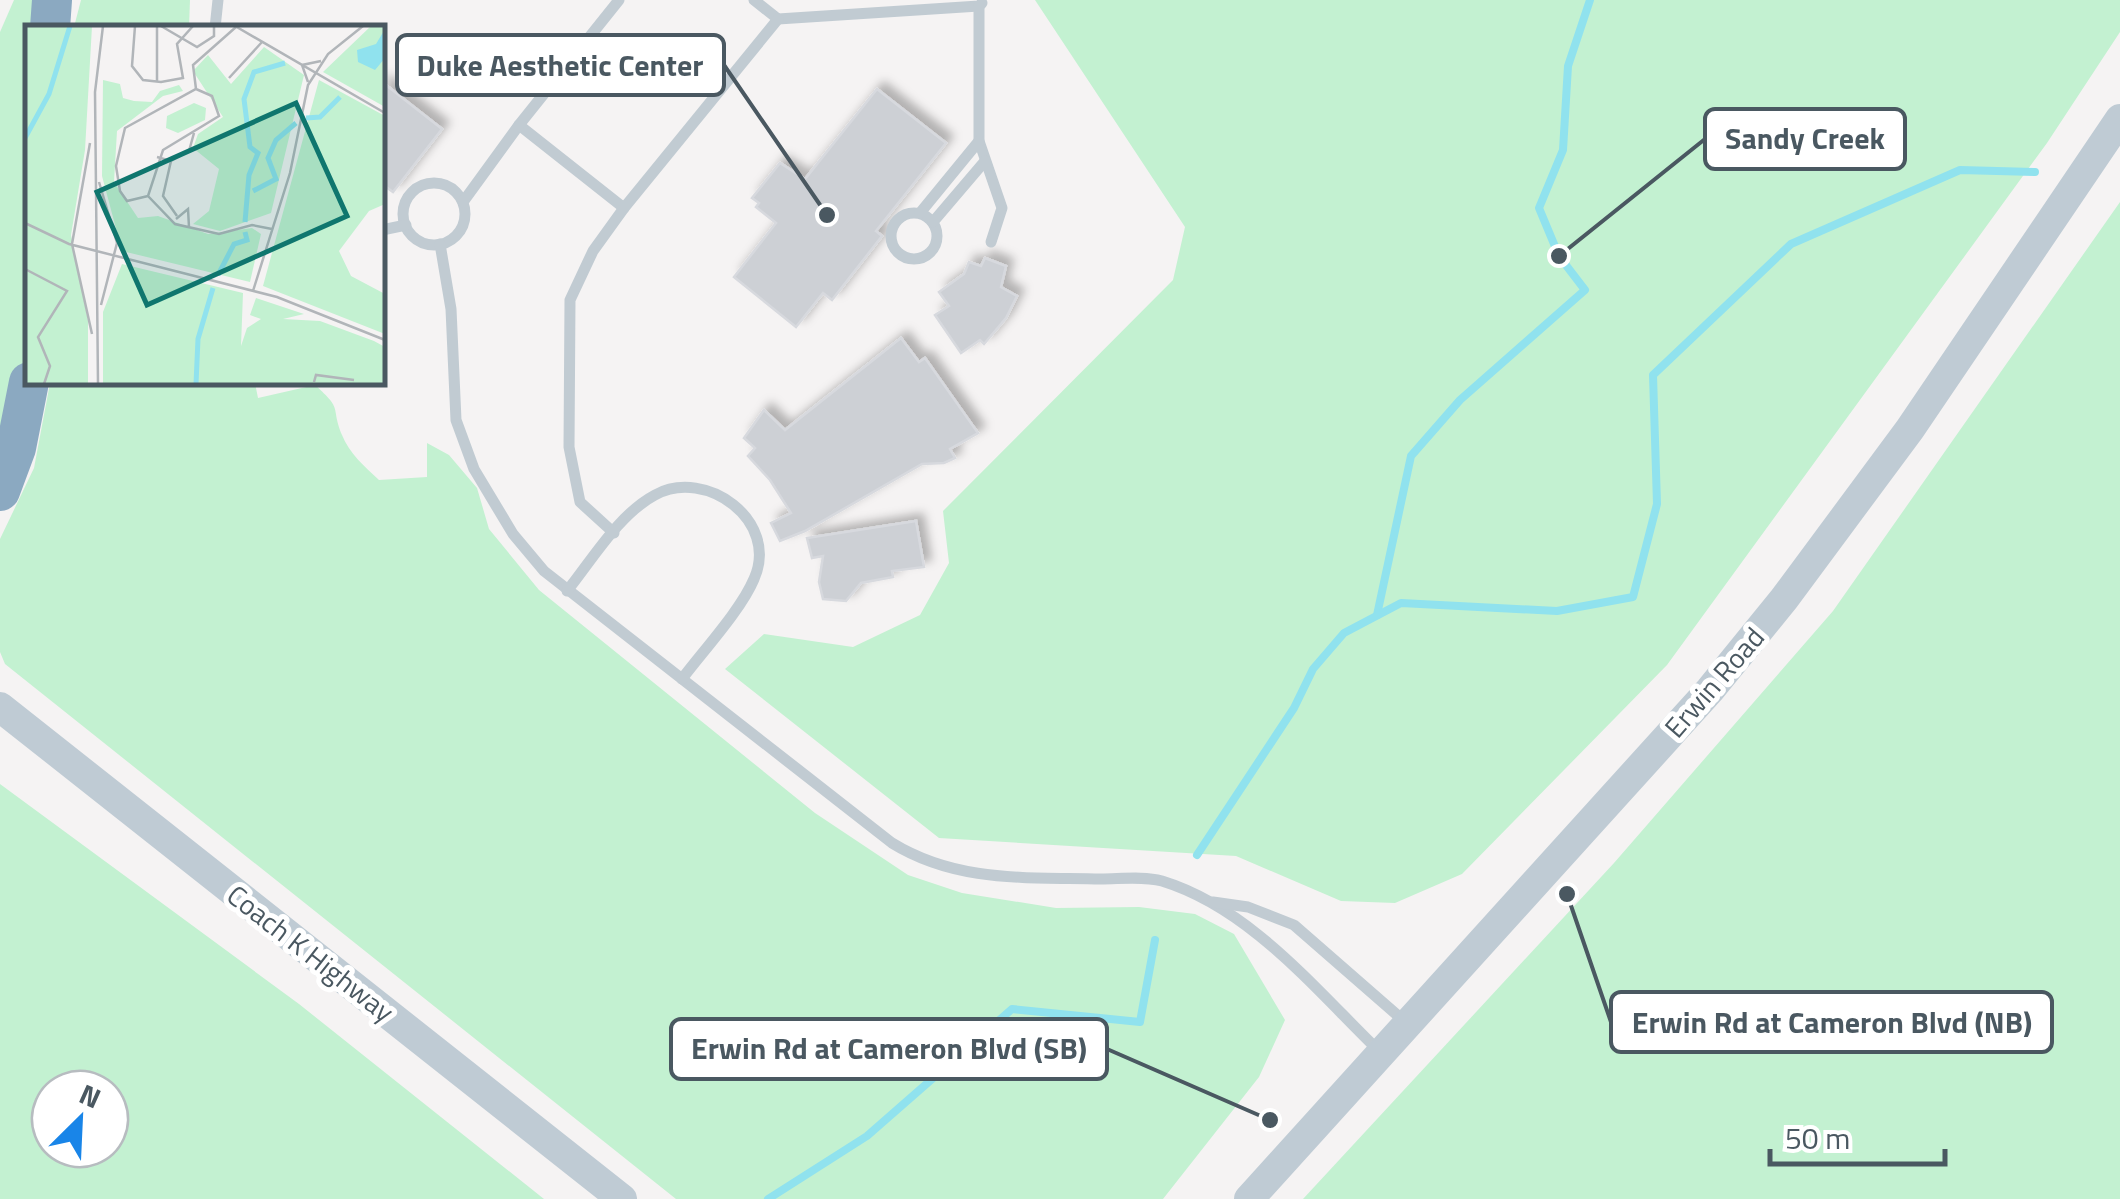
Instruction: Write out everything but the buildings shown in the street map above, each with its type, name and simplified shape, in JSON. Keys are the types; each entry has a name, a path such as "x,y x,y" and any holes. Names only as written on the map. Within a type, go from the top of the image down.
{"highway":[{"path":"50,25 52,0"},
{"path":"0,491 16,448 28,385"}],"main road":[{"name":"Erwin Road","path":"1249,1199 1710,690 1784,599 1910,429 2120,119"},
{"name":"Coach K Highway","path":"0,707 622,1199"}],"lane":[{"path":"215,25 218,0"},
{"path":"463,202 450,187 425,184 408,197 404,207 406,225 418,240 440,244 450,240 463,224 463,202 619,0"},
{"path":"754,0 778,19 982,3 979,141 1002,208 992,242"},
{"path":"614,533 580,502 570,447 570,300 593,251 624,208 778,19"},
{"path":"519,125 624,208"},
{"path":"920,213 979,141"},
{"path":"933,222 984,162"},
{"path":"920,213 933,222 937,237 926,256 911,259 897,252 890,239 893,224 905,214 920,213"},
{"path":"385,229 406,225"},
{"path":"440,244 451,309 456,420 474,469 513,534 544,571 916,858 988,877 1159,880 1207,901 1253,932 1382,1054"},
{"path":"568,591 614,533 656,494 693,486 732,502 753,530 760,554 754,579 682,679"},
{"path":"1207,901 1248,908 1294,925 1408,1024"}],"green space":[{"path":"14,0 41,0 39,25 25,25 25,356 0,463 0,32"},
{"path":"81,0 190,0 189,25 75,25"},
{"path":"1035,0 2120,0 2120,32 2047,143 1667,665 1462,874 1395,903 1341,901 1236,856 939,838 725,669 764,634 853,647 920,615 949,563 943,511 1173,280 1185,227"},
{"path":"2120,202 2120,1199 1303,1199 1614,863 1833,611"},
{"path":"50,385 255,385 258,398 315,385 333,404 349,448 379,480 427,477 427,443 449,455 477,488 489,529 539,590 815,813 908,875 962,893 1056,908 1139,907 1195,914 1234,934 1285,1020 1259,1077 1163,1199 676,1199 5,664 0,652 0,539 34,468"},
{"path":"0,784 299,1004 544,1199 0,1199"}],"waterway":[{"path":"1377,615 1411,456 1460,400 1585,290 1559,256 1539,208 1563,150 1568,66 1590,0"},
{"path":"1197,855 1294,708 1313,669 1344,633 1401,603 1557,611 1633,597 1657,504 1653,375 1791,244 1960,170 2035,172"},
{"path":"768,1199 867,1136 1012,1009 1140,1022 1155,940"}],"place":[{"name":"Duke Aesthetic Center","path":"827,215"},
{"name":"Sandy Creek","path":"1559,256"},
{"name":"Erwin Rd at Cameron Blvd (NB)","path":"1567,894"},
{"name":"Erwin Rd at Cameron Blvd (SB)","path":"1270,1120"}]}
